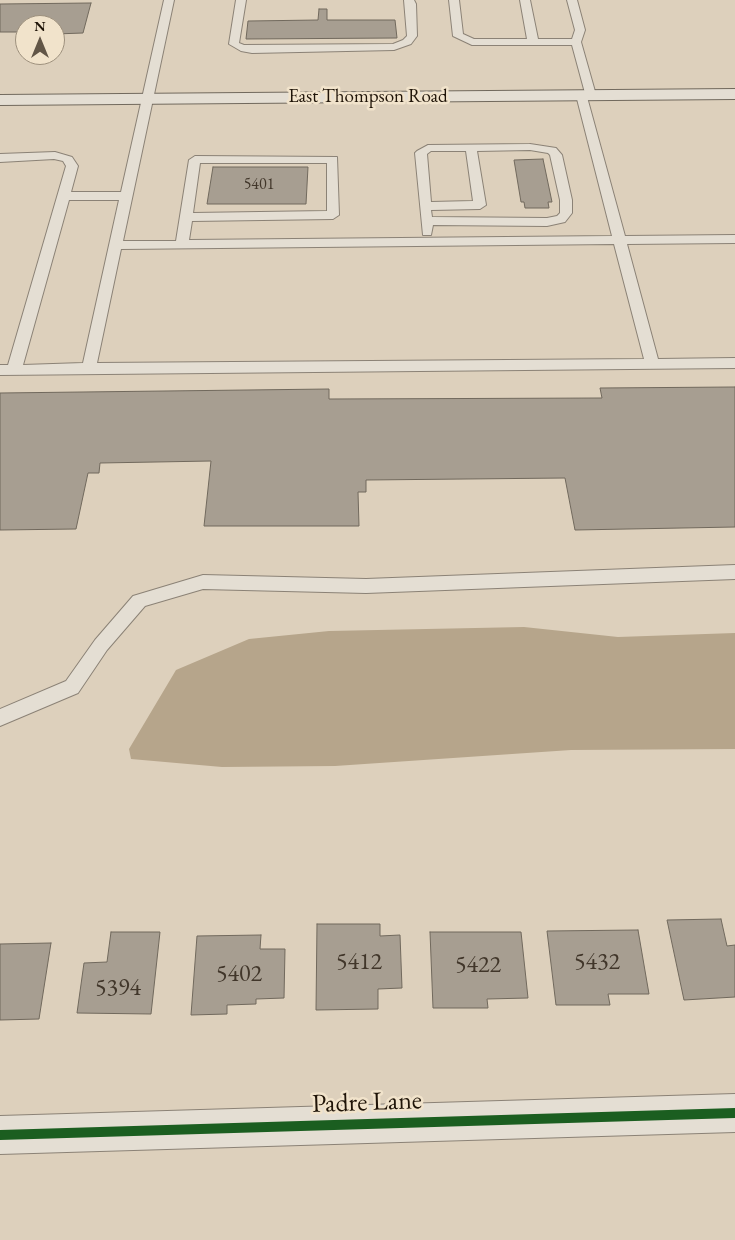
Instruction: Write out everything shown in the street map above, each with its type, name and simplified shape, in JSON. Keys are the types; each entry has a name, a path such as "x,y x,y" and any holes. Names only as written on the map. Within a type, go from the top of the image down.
{"main road":[{"name":"East Thompson Road","path":"0,100 735,94"},
{"name":"Padre Lane","path":"0,1135 735,1113"}],"lane":[{"path":"89,368 169,0"},
{"path":"241,0 234,44 241,48 252,50 394,47 407,42 412,36 411,4 409,0"},
{"path":"454,0 458,36 472,42 576,42"},
{"path":"525,0 533,42"},
{"path":"572,0 580,30 576,42 586,95 618,240 652,364"},
{"path":"426,222 547,222 561,219 566,213 566,200 556,155 552,150 530,147 428,148 421,153 426,222 428,242"},
{"path":"425,206 480,205 471,148"},
{"path":"0,158 55,155 68,159 72,166 7,370 735,363"},
{"path":"182,245 188,217 195,160 333,159 333,215 188,217"},
{"path":"64,196 126,196"},
{"path":"116,245 735,239"},
{"path":"0,718 72,687 100,645 139,601 202,582 366,586 735,572"}],"shaded area":[{"path":"524,627 618,637 735,633 735,749 571,750 335,766 222,767 131,759 129,749 176,670 249,639 329,631"}],"building":[{"path":"91,3 83,33 65,34 65,15 15,15 15,32 0,32 0,4"},
{"path":"319,9 327,9 327,20 395,20 397,38 246,39 248,21 318,20"},
{"path":"543,159 552,202 548,202 549,208 525,208 524,202 521,202 514,160"},
{"path":"213,167 308,167 306,204 207,204"},
{"path":"735,387 735,527 575,530 565,478 366,480 366,492 358,492 359,526 204,526 211,461 100,463 99,473 88,473 76,529 0,530 0,393 329,389 329,399 602,398 600,388"},
{"path":"721,919 727,946 735,945 735,997 684,1000 667,920"},
{"path":"317,924 380,924 380,936 400,935 402,988 378,989 378,1009 316,1010"},
{"path":"638,930 649,994 608,994 610,1005 556,1005 547,931"},
{"path":"111,932 160,932 151,1014 77,1013 84,963 107,962"},
{"path":"430,932 521,932 528,998 487,999 488,1008 433,1008"},
{"path":"261,935 260,949 285,949 284,998 256,999 256,1004 227,1005 227,1014 191,1015 197,936"},
{"path":"51,943 39,1019 0,1020 0,944"}],"cycle path":[{"path":"0,1135 735,1113"}]}
